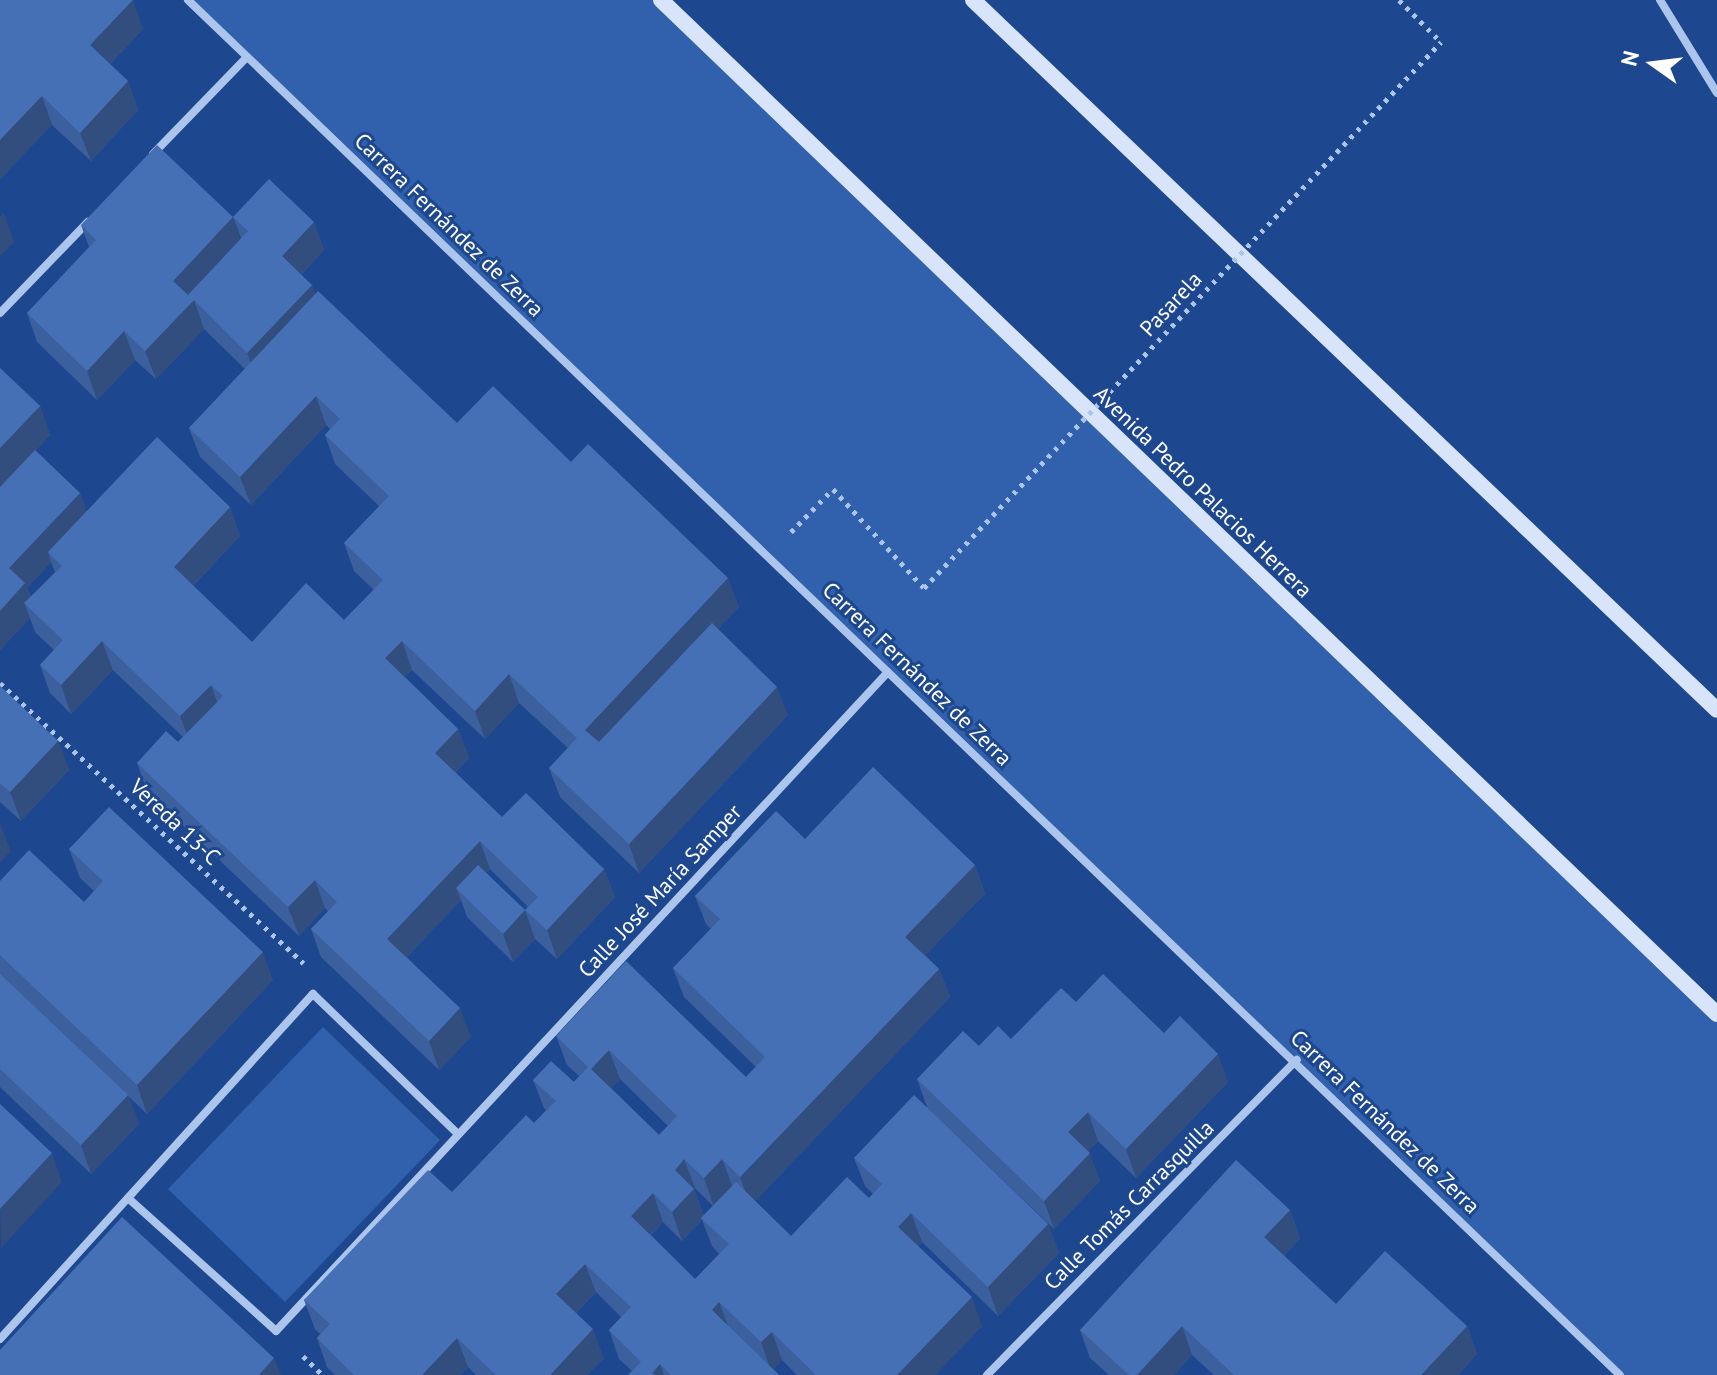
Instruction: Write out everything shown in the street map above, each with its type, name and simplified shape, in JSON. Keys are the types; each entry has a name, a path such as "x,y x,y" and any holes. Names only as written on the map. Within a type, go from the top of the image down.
{"main road":[{"name":"Avenida Pedro Palacios Herrera","path":"661,0 1717,1014"},
{"path":"973,0 1717,710"}],"street":[{"name":"Carrera Fernández de Zerra","path":"188,0 1297,1060 1620,1375"},
{"path":"1660,0 1717,93"},
{"path":"140,168 247,57"},
{"path":"0,313 97,213"},
{"name":"Calle José María Samper","path":"128,1198 276,1331 888,672"},
{"path":"0,1339 313,994 458,1134"},
{"name":"Calle Tomás Carrasquilla","path":"987,1375 1297,1060"}],"path":[{"name":"Pasarela","path":"768,556 833,489 924,588 1441,42 1399,0"},
{"name":"Vereda 13-C","path":"0,683 302,962 313,994"}],"shaded area":[{"path":"188,0 661,0 1717,1014 1717,1375 1620,1375"},
{"path":"323,1027 440,1140 285,1302 168,1189"}],"building":[{"path":"0,0 133,0 90,45 128,81 80,133 42,96 0,140"},
{"path":"157,145 233,217 269,179 314,222 282,256 312,285 247,353 194,300 145,351 124,331 87,371 27,313 96,240 81,225","holes":["233,217 248,231 188,295 173,281"]},
{"path":"318,291 457,423 493,386 571,462 588,444 728,578 585,730 599,742 712,623 777,687 629,844 549,768 577,738 509,674 475,711 402,641 385,658 458,729 435,753 502,817 526,793 604,869 547,930 525,910 538,897 480,841 387,939 460,1008 429,1041 311,929 337,902 315,880 288,907 137,763 166,731 178,742 223,696 211,685 180,716 102,641 61,685 40,665 63,640 24,603 62,566 48,552 157,437 230,507 174,567 252,642 306,583 344,620 383,580 344,543 389,496 325,435 340,419 316,396 240,477 189,428"},
{"path":"0,368 40,406 0,448"},
{"path":"35,450 80,493 9,568 25,583 0,611 0,487"},
{"path":"0,686 58,741 10,792 0,783"},
{"path":"873,767 975,865 905,937 939,969 740,1177 722,1159 704,1178 684,1159 675,1170 694,1189 672,1212 653,1193 631,1216 695,1279 729,1244 701,1218 736,1182 791,1236 847,1177 869,1198 882,1184 854,1158 914,1095 1048,1224 988,1287 911,1213 898,1227 972,1297 897,1375 816,1375 772,1332 761,1342 719,1302 712,1310 779,1375 671,1375 660,1364 652,1373 655,1375 628,1375 641,1362 609,1330 631,1307 585,1264 556,1294 593,1329 550,1375 496,1375 457,1338 422,1375 354,1375 317,1338 330,1324 304,1300 428,1170 452,1192 526,1115 534,1123 556,1101 533,1080 551,1061 574,1082 588,1067 556,1036 626,961 746,1077 765,1057 673,968 720,919 695,896 776,811 805,839","holes":["609,1050 677,1116 659,1135 591,1069"]},
{"path":"109,807 263,952 137,1085 0,955 0,881 29,850 84,902 103,881 69,849"},
{"path":"478,865 525,910 503,934 456,888"},
{"path":"0,974 128,1095 81,1145 0,1069"},
{"path":"1103,974 1164,1033 1180,1016 1218,1054 1126,1149 1088,1112 1068,1132 1090,1153 1044,1201 917,1079 963,1031 979,1046 998,1026 1011,1039 1061,988 1076,1002"},
{"path":"0,1104 52,1153 0,1209"},
{"path":"1236,1160 1290,1210 1264,1237 1336,1304 1385,1251 1467,1326 1421,1375 1234,1375 1182,1326 1137,1375 1129,1375 1080,1330"},
{"path":"122,1217 274,1358 259,1375 0,1375 0,1350"}]}
